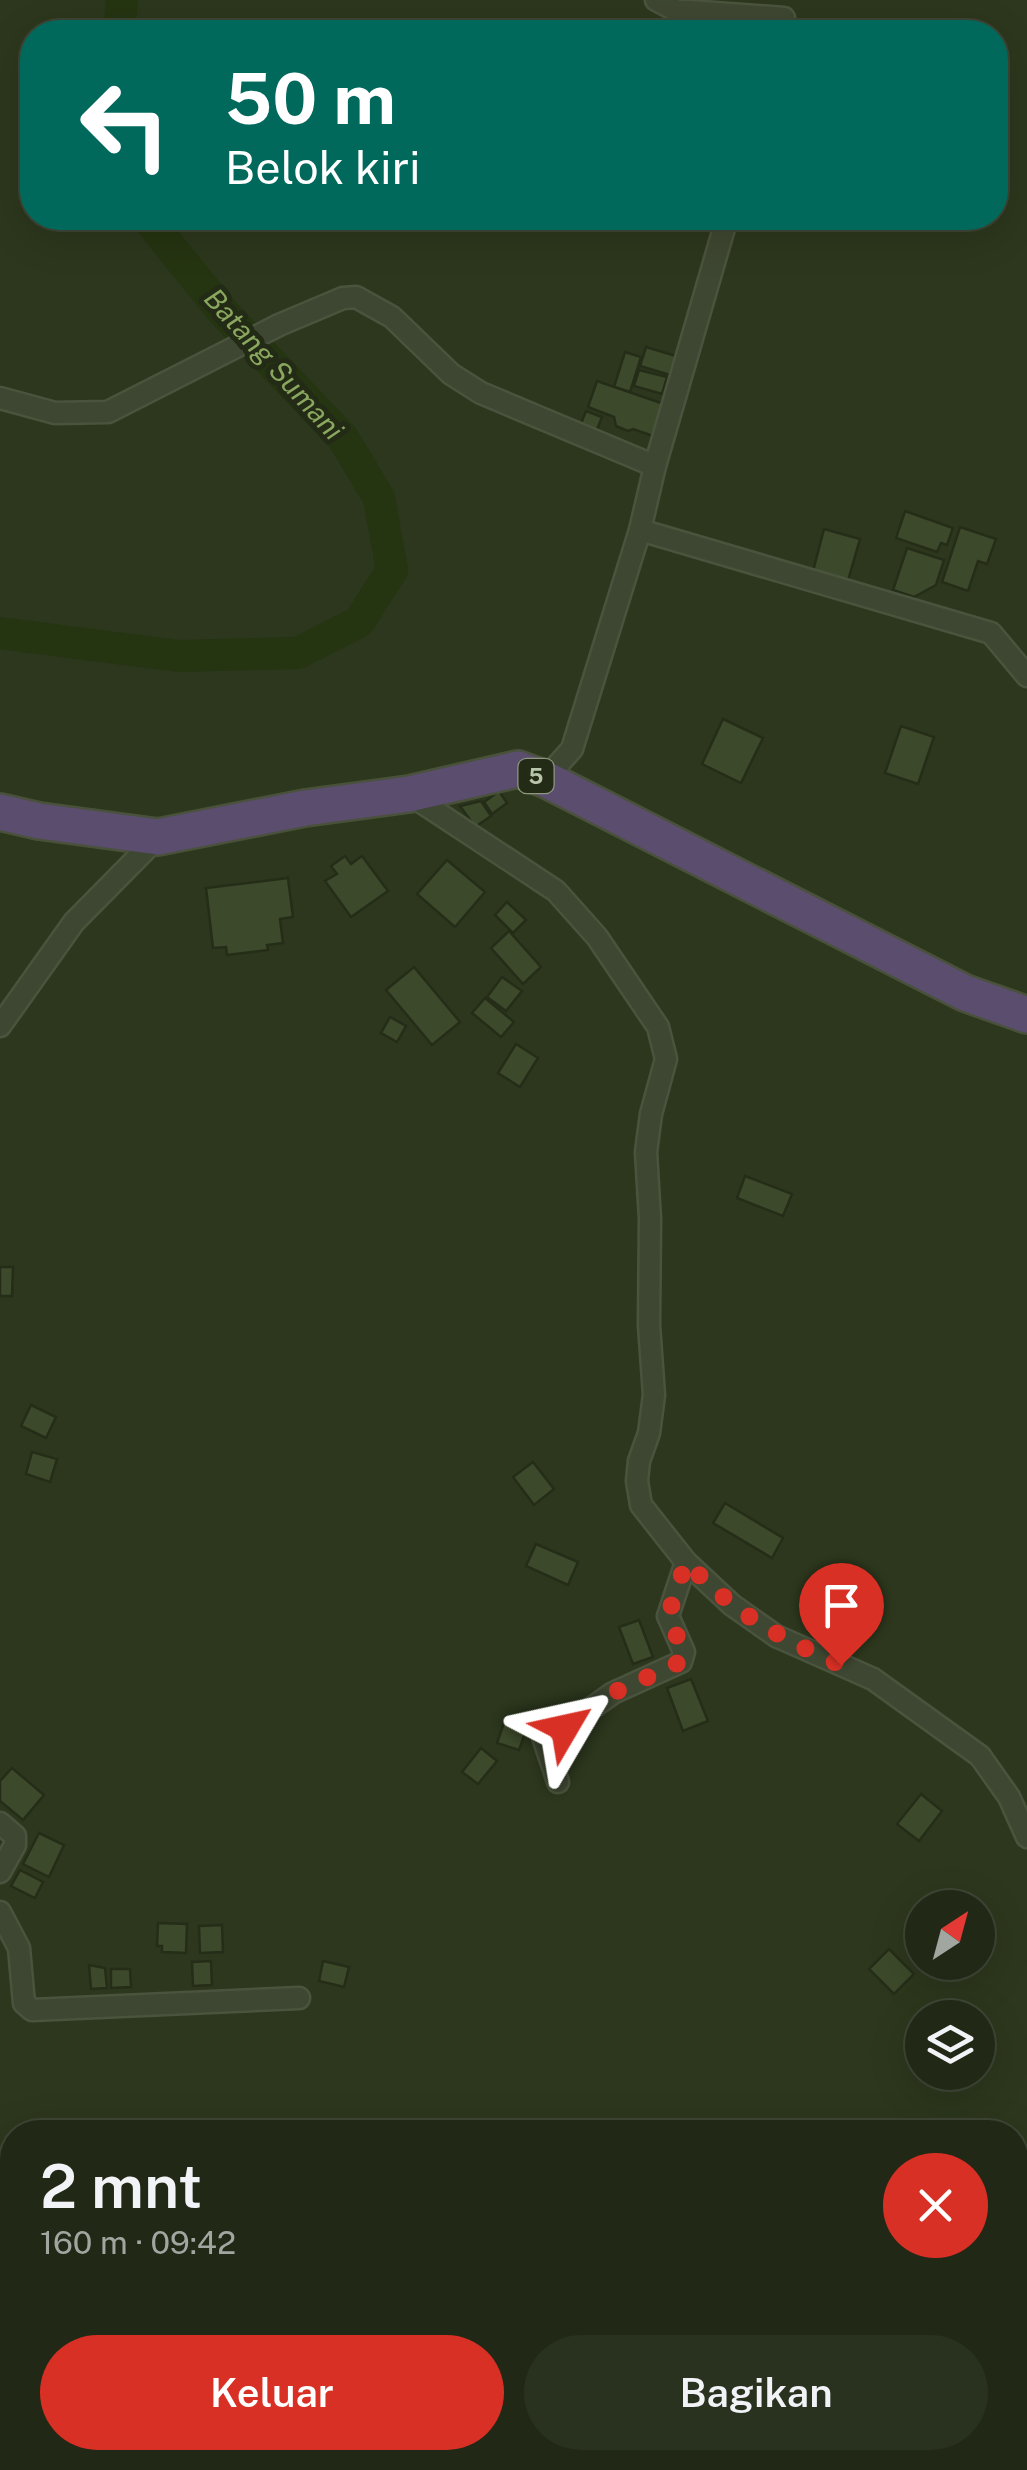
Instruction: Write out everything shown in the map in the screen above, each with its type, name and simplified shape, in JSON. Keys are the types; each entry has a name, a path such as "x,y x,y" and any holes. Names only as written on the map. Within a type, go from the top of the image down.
{"highway":[{"name":"5","path":"0,812 158,837 305,808 410,794 518,769 965,993 1027,1014"}],"street":[{"path":"656,0 675,10 785,17"},
{"path":"544,779 572,749 640,530 724,230"},
{"path":"0,398 39,410 93,414 124,406 279,325 343,298 356,297 392,317 451,374 481,393 655,466"},
{"path":"640,530 991,633 1027,676"},
{"path":"410,794 556,891 597,937 658,1027 666,1059 651,1114 646,1152 654,1394 649,1433 639,1461 641,1506 719,1596 766,1630 873,1679 963,1742 992,1769 1027,1837"},
{"path":"0,1026 74,922 158,837"},
{"path":"558,1782 543,1737 546,1733 565,1728 613,1693 676,1666 684,1658 668,1616 686,1562"},
{"path":"0,1824 15,1836 15,1845 0,1872"},
{"path":"0,1912 19,1948 24,2003 32,2010 298,1998"}],"building":[{"path":"646,347 676,356 670,375 640,366"},
{"path":"625,352 641,357 630,392 614,387"},
{"path":"639,370 667,377 662,394 634,386"},
{"path":"597,381 664,404 653,436 616,426 614,417 588,407"},
{"path":"586,411 602,417 596,432 580,426"},
{"path":"905,511 953,528 947,545 941,543 937,552 896,538"},
{"path":"960,527 996,539 987,564 978,561 968,591 942,582"},
{"path":"824,529 860,539 847,584 812,575"},
{"path":"907,548 944,560 936,585 914,597 893,590"},
{"path":"723,719 763,738 741,783 702,764"},
{"path":"901,726 934,737 918,784 885,773"},
{"path":"499,791 507,803 492,814 484,802"},
{"path":"481,801 491,816 475,827 460,806"},
{"path":"345,856 351,864 362,856 388,891 351,917 325,881 337,874 331,866"},
{"path":"447,860 485,892 455,927 417,894"},
{"path":"288,878 293,917 280,919 283,943 267,945 268,950 227,955 226,947 213,948 206,888"},
{"path":"507,902 526,920 513,933 495,915"},
{"path":"509,931 541,967 523,984 491,948"},
{"path":"414,967 460,1022 432,1045 386,990"},
{"path":"502,977 522,991 506,1011 487,997"},
{"path":"485,998 514,1022 501,1037 472,1013"},
{"path":"390,1017 406,1026 397,1042 381,1033"},
{"path":"516,1044 538,1058 520,1087 498,1073"},
{"path":"745,1176 792,1194 783,1216 737,1198"},
{"path":"0,1267 13,1267 12,1296 0,1296"},
{"path":"31,1405 56,1417 46,1438 21,1426"},
{"path":"32,1452 57,1459 50,1482 26,1474"},
{"path":"533,1462 554,1489 534,1505 513,1477"},
{"path":"725,1503 783,1538 772,1558 713,1523"},
{"path":"536,1544 578,1562 568,1585 526,1566"},
{"path":"639,1620 653,1657 633,1664 619,1627"},
{"path":"691,1679 708,1721 683,1731 667,1688"},
{"path":"506,1717 528,1725 519,1750 497,1743"},
{"path":"481,1748 497,1761 478,1784 462,1772"},
{"path":"12,1768 44,1795 23,1820 0,1801 0,1781"},
{"path":"921,1794 942,1811 919,1841 897,1824"},
{"path":"39,1833 64,1845 49,1877 23,1864"},
{"path":"20,1870 43,1882 35,1898 11,1886"},
{"path":"158,1923 187,1924 186,1953 162,1952 162,1946 157,1946"},
{"path":"222,1925 223,1952 200,1953 199,1926"},
{"path":"889,1949 905,1965 908,1980 894,1994 869,1969"},
{"path":"211,1961 212,1985 193,1986 192,1962"},
{"path":"323,1961 349,1967 344,1987 319,1981"},
{"path":"89,1965 105,1968 107,1988 91,1989"},
{"path":"111,1969 130,1969 131,1987 111,1988"}],"waterway":[{"name":"Batang Sumani","path":"120,20 122,0"},
{"name":"Batang Sumani","path":"0,633 178,656 298,653 359,622 392,570 379,498 343,438 223,312 157,230"}],"route":[{"path":"565,1728 613,1693 684,1658 668,1616 686,1562 719,1596 766,1630 841,1665"}]}
